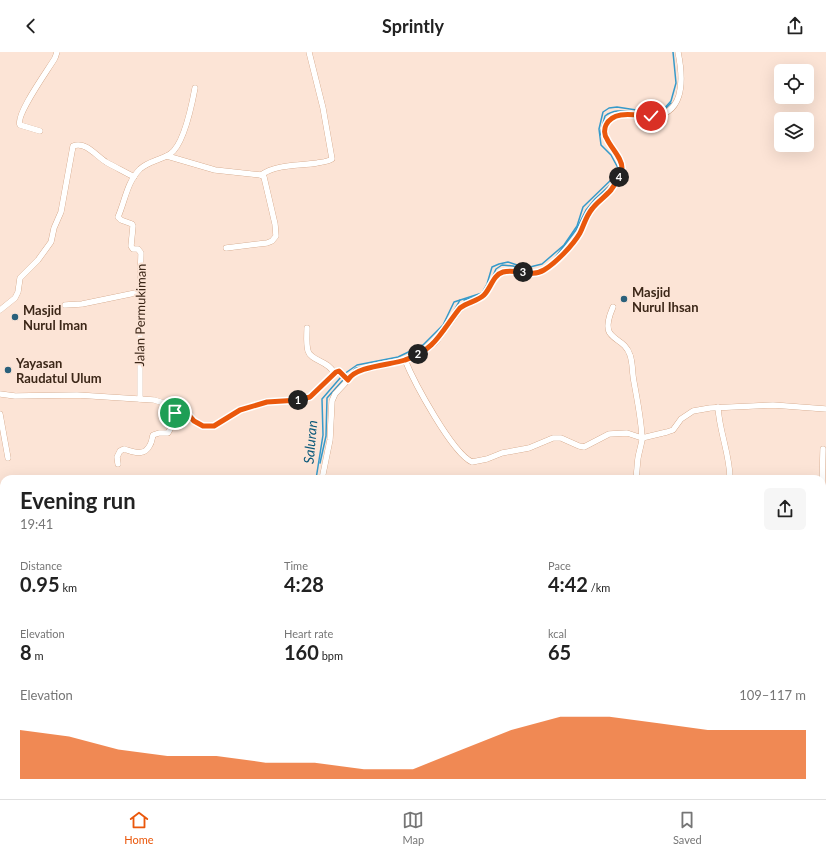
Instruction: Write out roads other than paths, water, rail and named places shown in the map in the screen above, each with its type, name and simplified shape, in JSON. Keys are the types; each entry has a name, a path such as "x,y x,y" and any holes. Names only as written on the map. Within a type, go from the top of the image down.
{"street":[{"path":"40,131 20,125 19,119 24,106 55,58 57,52"},
{"path":"166,156 215,170 261,175 272,169 327,162 332,159 323,108 309,52"},
{"path":"323,475 330,440 332,401 335,394 347,379 367,368 405,360 422,352 436,342 460,308 483,296 490,288 494,279 500,273 514,271 538,273 546,269 570,247 580,232 588,213 610,190 622,170 621,164 606,138 604,130 606,124 618,116 631,114 644,116 658,115 665,113 674,106 678,99 680,89 678,52"},
{"name":"Jalan Permukiman","path":"140,399 140,292 142,253 138,249 131,246 132,224 121,220 118,217 128,188 140,169 150,162 166,156 174,151 186,127 195,88"},
{"path":"0,310 15,298 18,292 20,278 38,260 51,242 54,228 61,212 73,146 77,145 90,149 106,162 134,177"},
{"path":"226,248 267,243 276,236 266,180 261,175"},
{"path":"65,305 82,304 140,292"},
{"path":"613,307 610,314 608,327 611,336 628,349 631,357 642,438 636,475"},
{"path":"307,328 308,353 330,366 347,379"},
{"path":"405,360 411,375 445,433 463,455 472,462 487,459 502,452 529,448 553,438 561,438 579,446 584,446 609,434 626,434 642,438 671,431 681,420 693,411 718,407 773,405 826,409"},
{"path":"0,394 15,396 77,395 154,400 175,406 186,412 194,421 203,426 214,426 240,410 267,402 299,400 310,397 336,372"},
{"path":"118,464 120,451 124,449 132,453 139,454 150,445 153,435 168,433 172,426 175,406"},
{"path":"718,407 729,475"},
{"path":"0,414 8,458"},
{"path":"822,475 823,449"}],"waterway":[{"name":"Saluran","path":"344,374 357,365 398,357 423,345 443,325 454,302 482,293 487,284 492,267 508,262 526,268 542,264 564,245 577,226 583,207 615,176 618,168 611,155 601,145 599,129 603,112 609,108 617,107 649,112 662,111 671,101 676,83 673,52"},
{"name":"Saluran","path":"664,110 671,103"},
{"path":"600,135 605,116 608,114 616,111 635,112"},
{"name":"Saluran","path":"554,259 576,230 586,210 609,186"},
{"name":"Saluran","path":"492,278 496,269 502,265 513,266 526,270"},
{"name":"Saluran","path":"464,300 478,296"},
{"name":"Saluran","path":"447,323 460,300"},
{"name":"Saluran","path":"432,342 441,331"},
{"name":"Saluran","path":"347,376 356,368 364,367"},
{"name":"Saluran","path":"317,475 323,435 322,399 341,377"},
{"name":"Saluran","path":"320,463 326,436 327,398 344,379"}],"place":[{"name":"Masjid Nurul Ihsan","path":"624,299"},
{"name":"Masjid Nurul Iman","path":"15,317"},
{"name":"Yayasan Raudatul Ulum","path":"8,370"}]}
